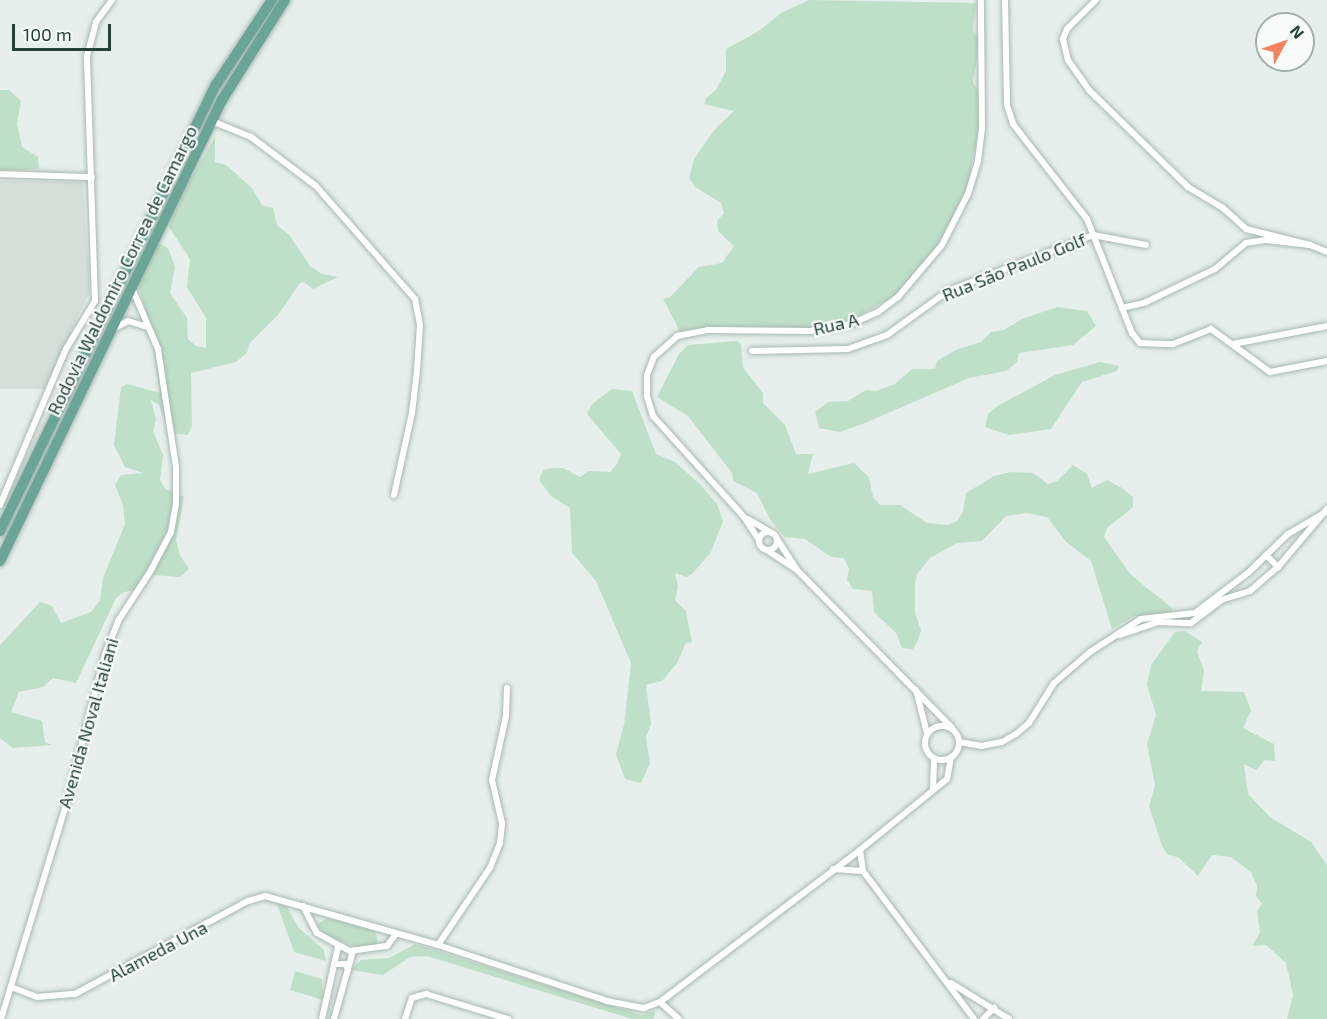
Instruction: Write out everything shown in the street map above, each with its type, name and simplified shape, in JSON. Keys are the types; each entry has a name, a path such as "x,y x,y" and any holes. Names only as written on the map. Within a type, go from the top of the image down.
{"main road":[{"name":"Rodovia Waldomiro Correa de Camargo","path":"0,531 216,86 272,0"},
{"name":"Rodovia Waldomiro Correa de Camargo","path":"0,561 212,121 252,47 285,0"}],"street":[{"path":"0,505 66,349 95,301 87,56 96,22 112,0"},
{"name":"Rua A","path":"951,728 916,689 797,570 760,546 759,540 744,517 652,416 647,396 647,375 654,357 677,336 692,332 820,330 851,324 878,312 898,297 942,245 968,194 978,161 982,127 981,0"},
{"path":"1005,0 1007,105 1013,124 1087,219 1122,308 1140,343 1173,344 1204,329 1219,332 1270,372 1327,361"},
{"path":"1096,0 1067,29 1063,39 1076,75 1179,179 1223,208 1246,230 1310,245 1327,252"},
{"path":"212,121 251,137 316,186 416,299 420,325 417,370 412,413 394,495"},
{"path":"0,174 92,177"},
{"path":"1246,230 1246,243"},
{"name":"Rua São Paulo Golf","path":"752,351 830,353 866,344 887,335 948,291 1094,236 1146,245"},
{"path":"1122,308 1144,303 1215,269 1246,243 1266,240 1310,245"},
{"name":"Avenida Noval Italiani","path":"1,1019 66,806 105,654 118,621 150,572 171,532 176,503 176,467 158,350 132,287"},
{"path":"95,301 110,308"},
{"path":"108,336 128,321 151,329"},
{"path":"1231,342 1327,326"},
{"path":"927,733 935,726 951,728 959,742 981,746 1002,742 1017,734 1071,666 1141,619 1189,616 1266,555 1288,534 1325,511"},
{"path":"1117,635 1158,622 1191,623 1221,600 1250,591 1278,567 1325,511"},
{"name":"Rua A","path":"744,517 771,532 797,570"},
{"path":"759,540 764,533 771,532"},
{"path":"768,551 776,546 777,539"},
{"path":"1266,555 1278,567"},
{"path":"438,945 490,868 500,843 502,824 492,780 506,716 507,688"},
{"path":"916,689 927,733 926,750 934,758 933,790"},
{"path":"679,1019 660,1002 832,869 860,850 947,779 951,757 959,742"},
{"path":"934,758 951,757"},
{"path":"860,850 863,871 949,981 974,1019"},
{"path":"832,869 863,871"},
{"name":"Alameda Una","path":"11,987 37,997 62,998 149,957 248,901 277,897 438,945 607,1000 644,1008 660,1002"},
{"path":"303,906 317,933 338,947 353,951 387,946 396,934"},
{"path":"322,1019 338,947"},
{"path":"334,1019 353,951"},
{"path":"334,964 345,964 348,969"},
{"path":"949,981 1009,1019"},
{"path":"329,989 341,993"},
{"path":"405,1019 412,998 426,994 508,1019"},
{"path":"982,1019 994,1008"}],"shaded area":[{"path":"0,181 83,182 90,292 59,356 50,389 0,389"}],"green space":[{"path":"809,0 976,3 973,30 980,40 973,82 980,94 980,129 972,161 968,203 929,265 894,296 844,324 814,330 722,328 682,335 663,299 670,297 699,267 722,263 734,246 718,231 717,221 724,213 721,203 695,187 689,178 694,159 715,129 734,111 704,104 706,98 716,90 726,71 726,49 759,31 781,13"},
{"path":"0,90 9,90 21,101 17,124 22,147 38,157 39,169 0,171"},
{"path":"215,137 215,162 226,165 252,188 262,205 273,208 277,225 290,236 310,266 322,274 338,277 313,289 304,282 300,283 278,315 249,344 247,353 236,362 191,373 192,426 188,435 170,433 159,405 151,400 156,419 153,431 163,455 160,480 165,489 184,497 176,539 179,554 189,569 180,577 153,575 140,582 138,590 124,592 116,598 76,683 53,678 43,687 19,692 11,712 42,721 45,742 52,745 13,748 0,738 0,645 40,602 52,606 61,623 91,612 100,600 103,578 125,524 123,505 115,485 121,475 143,473 125,467 114,445 121,387 127,384 160,393 150,326 138,284 158,243 168,248 175,267 170,293 187,318 188,339 196,346 206,348 206,318 187,287 190,259 169,227 182,186 191,179"},
{"path":"1057,307 1087,311 1096,326 1073,345 1019,353 1017,362 1006,371 969,378 865,423 840,432 819,428 815,412 828,402 848,401 866,390 876,391 895,384 912,369 935,369 937,361 956,350 981,342 991,332 1004,330 1022,319"},
{"path":"737,341 741,344 743,368 763,393 763,403 785,425 796,454 813,454 808,474 854,463 869,477 873,497 880,505 900,505 927,523 947,525 957,521 963,512 966,493 994,476 1011,472 1033,473 1048,484 1057,481 1073,465 1087,474 1092,488 1107,480 1122,488 1133,497 1133,507 1107,528 1104,537 1131,575 1172,608 1174,615 1135,616 1112,629 1091,561 1066,542 1047,517 1027,513 1006,516 982,541 957,543 930,558 917,574 915,584 915,613 921,630 918,640 913,649 902,648 896,633 874,612 872,591 853,589 847,580 849,569 844,558 831,557 805,539 785,537 771,521 757,493 733,481 732,473 688,416 657,397 679,354 688,345"},
{"path":"1100,362 1119,366 1117,371 1082,382 1051,429 1009,435 985,427 988,414 999,405 1055,375"},
{"path":"612,389 632,391 656,454 675,462 700,484 717,504 723,521 711,552 692,574 687,577 675,573 678,587 675,600 686,611 692,642 686,643 677,663 662,681 646,685 651,724 646,737 650,763 641,783 625,779 616,754 624,725 631,663 596,581 572,553 570,508 552,497 539,480 543,470 552,468 563,468 580,477 589,471 610,472 617,464 621,454 587,414 592,404"},
{"path":"1185,631 1202,642 1197,651 1204,671 1201,691 1244,692 1251,711 1243,728 1274,744 1275,761 1265,760 1256,770 1244,764 1248,794 1270,817 1311,842 1327,865 1327,1019 1287,1019 1293,995 1286,963 1266,945 1252,946 1260,933 1257,911 1262,904 1256,896 1257,886 1251,872 1231,857 1212,855 1198,876 1178,857 1168,855 1162,846 1149,806 1155,786 1147,744 1156,715 1147,685 1151,665 1175,632"},
{"path":"276,901 285,904 299,928 324,950 326,961 294,952"},
{"path":"327,918 375,931 378,941 375,946 359,947 326,937 317,924"},
{"path":"415,944 641,1015 655,1011 654,1019 632,1019 427,956 410,957 383,975 351,970 361,960 389,958"},
{"path":"295,971 322,979 323,1000 290,990"}]}
